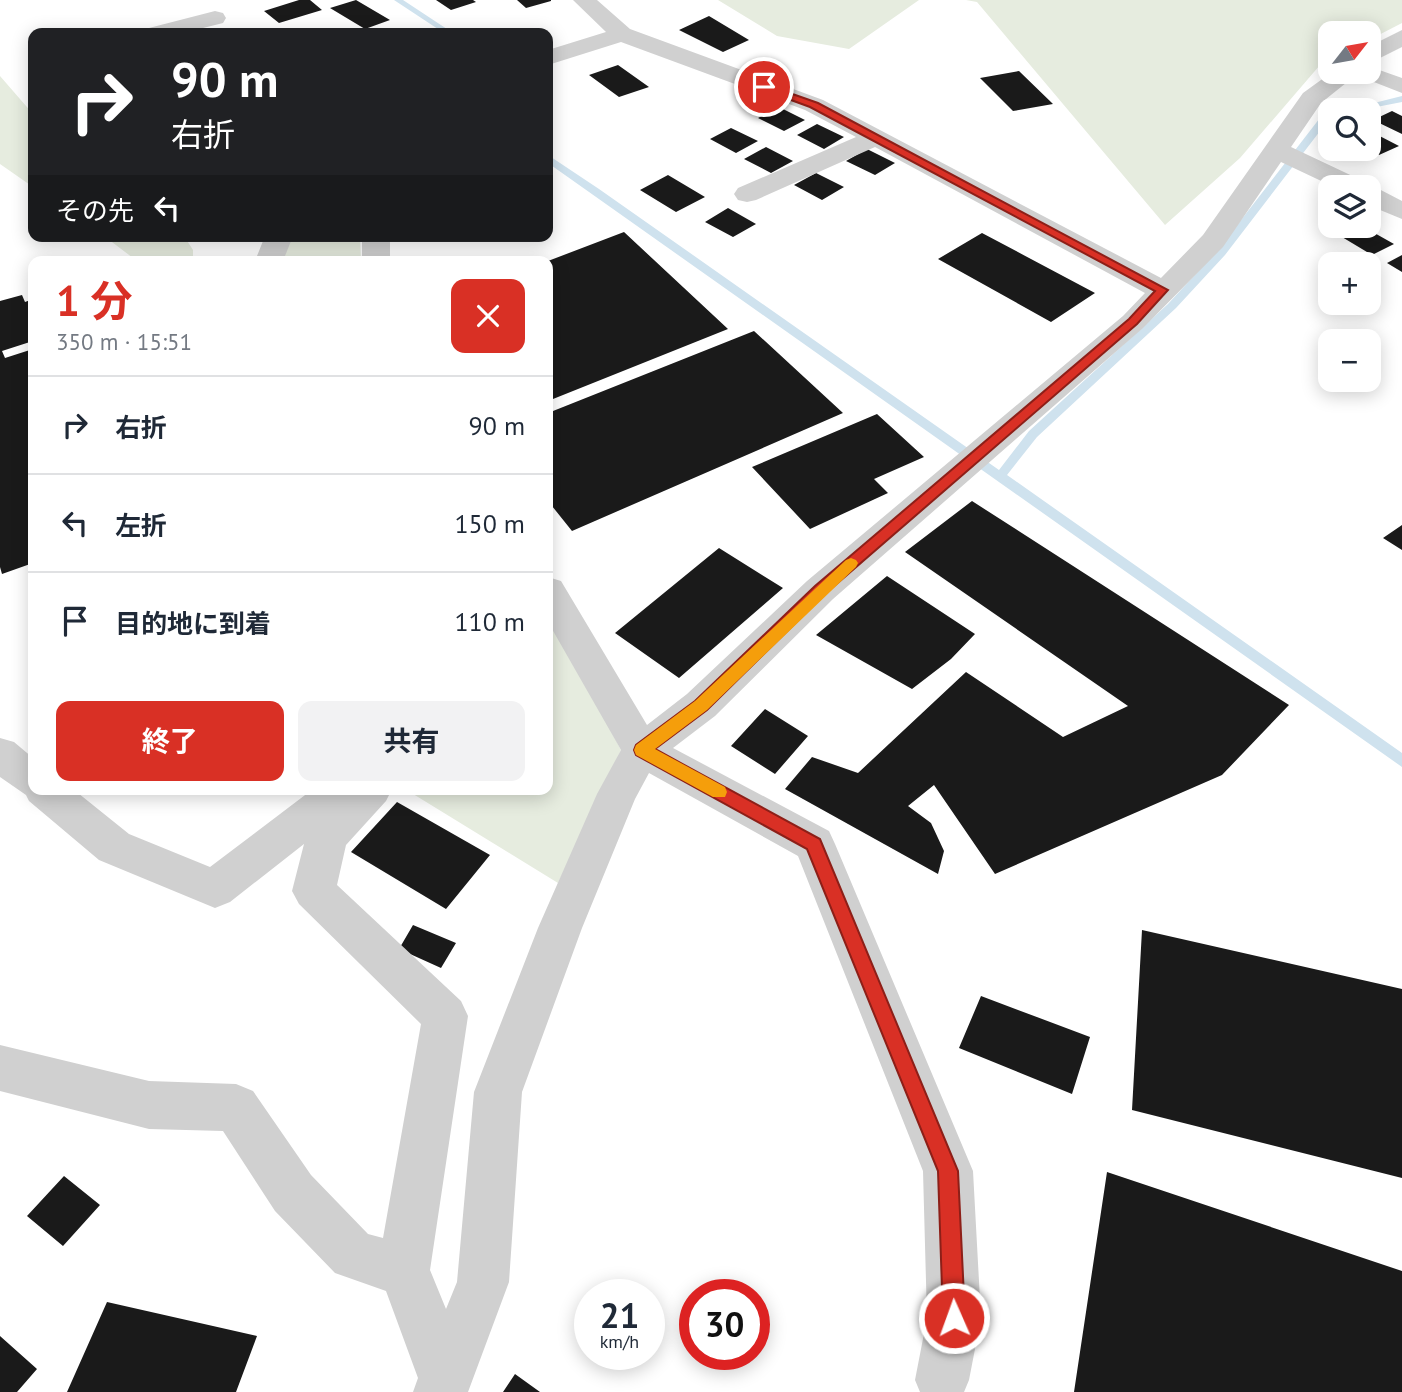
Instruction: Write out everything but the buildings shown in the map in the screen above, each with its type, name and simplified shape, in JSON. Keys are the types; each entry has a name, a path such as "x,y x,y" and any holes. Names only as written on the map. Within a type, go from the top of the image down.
{"street":[{"path":"584,0 622,34 814,105 1162,290"},
{"path":"180,28 207,22"},
{"path":"553,56 622,34"},
{"path":"1381,49 1402,37"},
{"path":"1381,64 1402,60"},
{"path":"1381,78 1402,86"},
{"path":"443,1386 483,1282 498,1092 565,915 617,794 642,750 701,705 820,590 1133,322 1213,241 1312,98 1331,84"},
{"path":"747,194 875,138"},
{"path":"1278,150 1329,175"},
{"path":"1381,200 1402,211"},
{"path":"553,599 616,710 642,750 814,844 948,1171 954,1318 942,1380"},
{"path":"0,754 28,777"},
{"path":"50,795 114,847 215,889 336,795"},
{"path":"366,795 327,837 314,891 445,1016 404,1270 443,1386"},
{"path":"0,1068 149,1105 236,1108 293,1193 353,1255 404,1270"}],"shaded area":[{"path":"718,0 919,0 849,49 777,36"},
{"path":"966,0 1402,0 1402,23 1381,34 1381,21 1318,21 1318,67 1240,158 1165,225 977,2"},
{"path":"0,76 28,108 28,184 0,164"},
{"path":"112,242 188,242 193,250 193,256 130,256"},
{"path":"286,242 360,242 361,256 280,256"},
{"path":"553,621 621,750 558,883 415,795 553,795"}],"waterway":[{"path":"253,0 263,0"},
{"path":"398,0 441,28"},
{"path":"1381,103 1402,99"},
{"path":"1000,476 1033,434 1172,306 1221,253 1318,126"},
{"path":"553,162 1402,761"}],"slow traffic":[{"path":"719,792 642,750 701,705 851,563"}],"route":[{"path":"764,87 814,105 1162,290 1133,322 820,590 701,705 642,750 814,844 948,1171 954,1318"}]}
